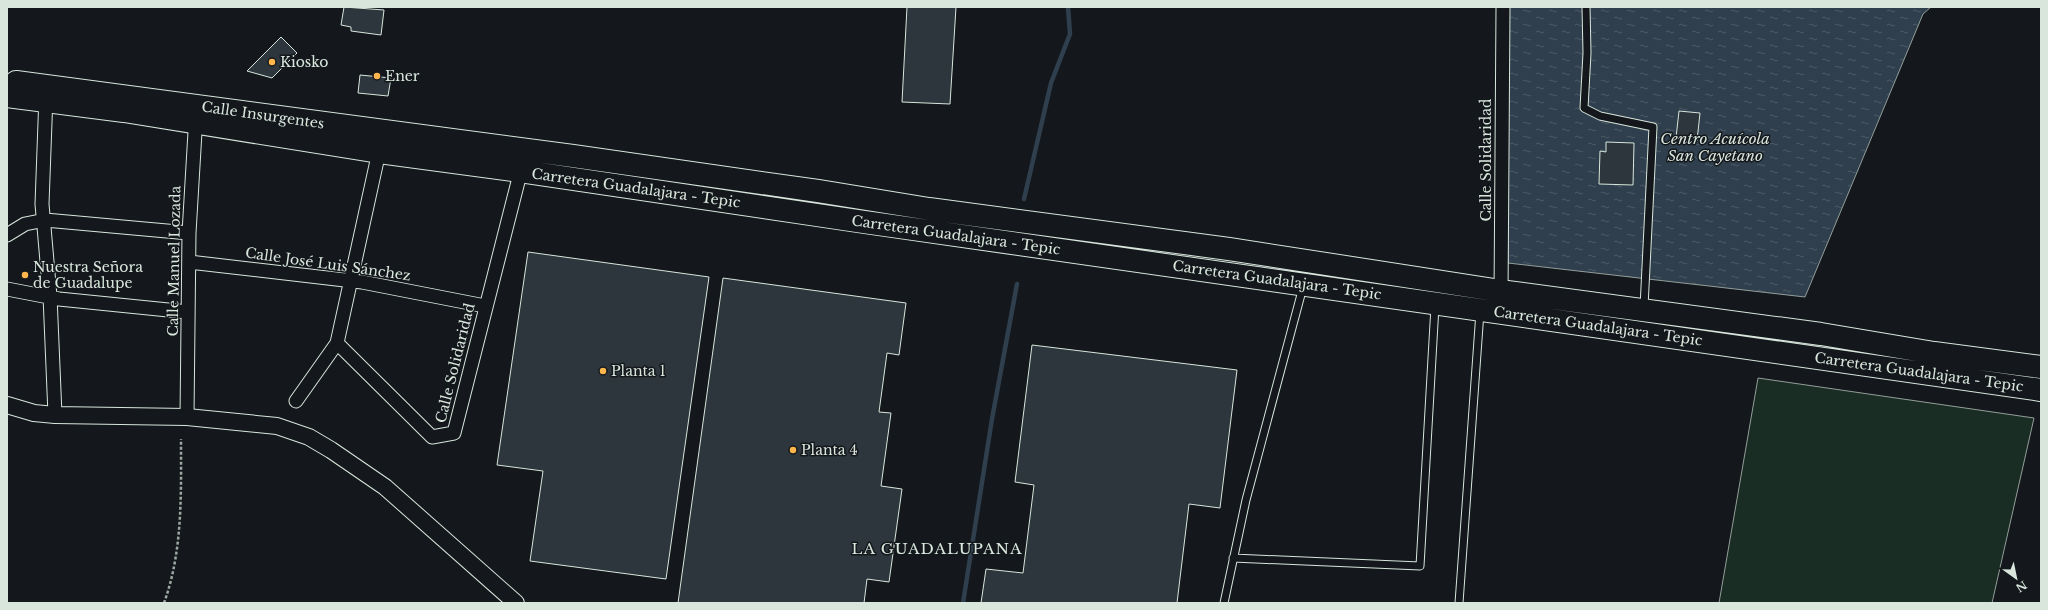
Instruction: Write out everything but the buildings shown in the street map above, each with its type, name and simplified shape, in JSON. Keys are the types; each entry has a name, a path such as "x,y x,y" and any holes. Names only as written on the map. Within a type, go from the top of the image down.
{"highway":[{"name":"Calle Insurgentes","path":"7,82 46,93 196,114 383,131 520,160"},
{"name":"Calle Insurgentes","path":"7,96 46,93"},
{"name":"Calle Insurgentes","path":"196,114 313,140 379,152 520,160"},
{"name":"Carretera Guadalajara - Tepic","path":"520,160 926,220 1304,284 1490,312 2041,390"},
{"name":"Carretera Guadalajara - Tepic","path":"926,220 1229,249 1501,291 1821,334 1934,353 2041,367"}],"street":[{"name":"Calle Solidaridad","path":"1490,312 1501,291 1503,7"},
{"path":"46,93 42,204 45,220 50,296 55,415"},
{"name":"Calle Manuel Lozada","path":"187,417 189,232 196,114"},
{"path":"296,401 337,343 383,131"},
{"name":"Calle Solidaridad","path":"337,343 432,437 454,433 520,160"},
{"path":"7,235 25,224 45,220 189,232"},
{"name":"Calle José Luis Sánchez","path":"189,262 351,282 485,306"},
{"path":"7,289 50,296 59,299 188,312"},
{"path":"7,405 34,413 55,415 187,417 278,426 309,437 326,446 385,487 516,603"}],"lane":[{"path":"1586,7 1587,53 1584,108 1600,116 1653,127 1644,311"},
{"path":"1224,603 1246,500 1304,284"},
{"path":"1233,558 1420,566 1435,303"},
{"path":"1459,603 1490,312"}],"path":[{"path":"164,603 168,592 180,526 182,439"}],"green space":[{"path":"1758,378 2034,418 1992,603 1719,603"}],"water":[{"name":"Centro Acuícola San Cayetano","path":"1507,7 1931,7 1923,14 1805,297 1508,263"}],"waterway":[{"path":"1024,199 1051,83 1070,34 1068,7"},
{"path":"963,603 992,419 1017,284"}],"place":[{"name":"Kiosko","path":"272,62"},
{"name":"Ener","path":"377,76"},
{"name":"Nuestra Señora de Guadalupe","path":"25,275"},
{"name":"Planta 1","path":"603,371"},
{"name":"Planta 4","path":"793,450"}],"district":[{"name":"LA GUADALUPANA","path":"937,548"}]}
